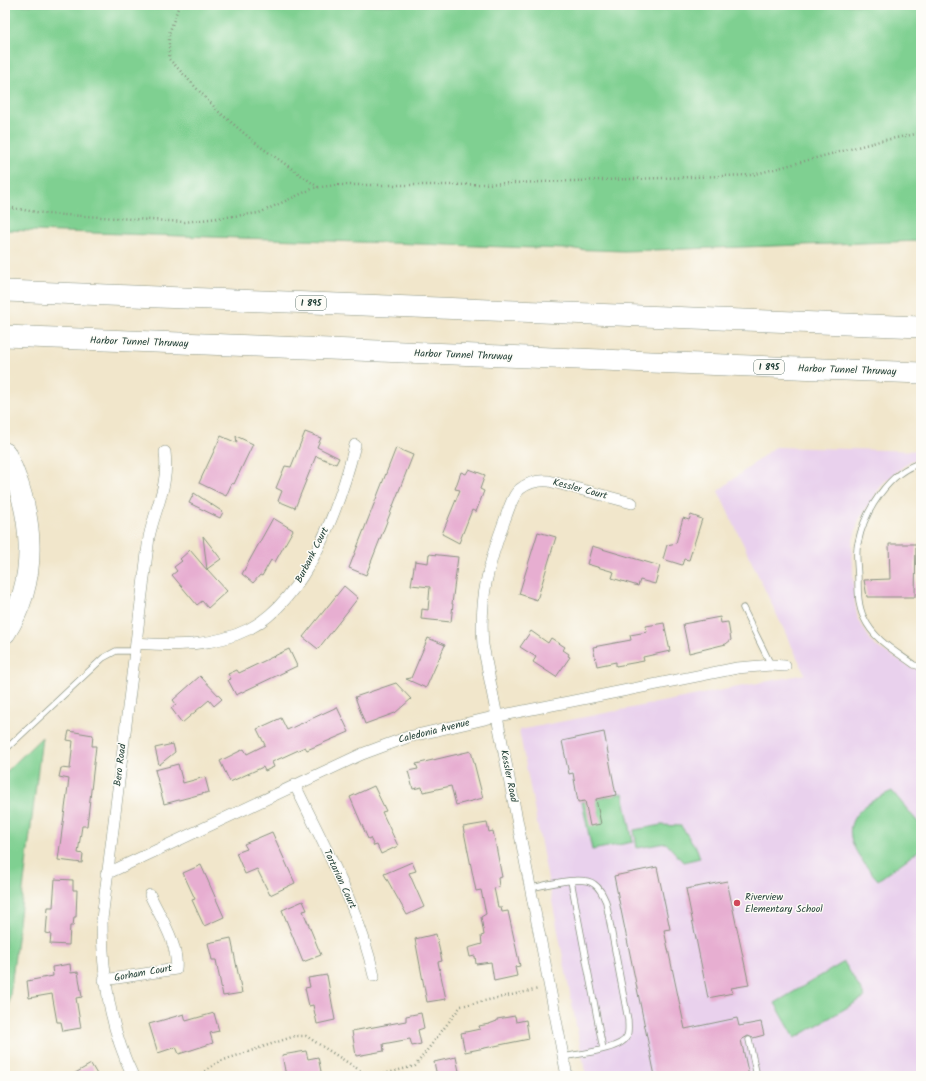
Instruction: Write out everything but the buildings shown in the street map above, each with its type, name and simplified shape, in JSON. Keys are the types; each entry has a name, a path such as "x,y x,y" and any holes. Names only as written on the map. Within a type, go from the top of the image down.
{"highway":[{"name":"I 895","path":"5,291 921,327"},
{"name":"Harbor Tunnel Thruway","path":"5,336 921,373"},
{"path":"5,454 19,484 24,500 29,547 25,583 15,614 5,633"}],"street":[{"name":"Burbank Court","path":"135,647 171,646 208,642 248,630 264,620 293,590 320,544 340,494 355,445"},
{"name":"Bero Road","path":"133,1076 112,1021 104,980 102,919 106,874 149,537 154,514 163,494 166,481 167,468 165,452"},
{"name":"Kessler Court","path":"527,484 541,480 549,481 632,503"},
{"name":"Kessler Road","path":"527,484 519,490 513,498 491,557 484,591 481,622 483,645 567,1076"},
{"name":"Caledonia Avenue","path":"106,874 384,745 421,733 737,668 771,665 785,666"},
{"name":"Tartarian Court","path":"296,785 358,920 367,945 374,976"},
{"name":"Gorham Court","path":"104,980 176,969 177,961 175,951 150,895"}],"lane":[{"path":"921,463 912,465 885,485 864,523 857,544 858,597 863,618 878,640 914,665 921,667"},
{"path":"743,608 771,665"},
{"path":"5,750 103,658 116,651 135,647"},
{"path":"531,888 580,880 593,883 600,890 606,902 628,1020 628,1036 623,1043 603,1049 563,1057"},
{"path":"571,881 603,1049"},
{"path":"749,1040 757,1076"}],"path":[{"path":"179,5 169,34 169,59 219,112 258,145 319,188"},
{"path":"5,207 50,214 185,222 259,213 319,188 336,185 452,185 752,175 880,141 921,133"},
{"path":"376,1076 415,1066 461,1006 550,987"},
{"path":"198,1076 218,1062 295,1036 306,1036 370,1076"}],"shaded area":[{"name":"Riverview Elementary School","path":"775,447 921,451 921,458 910,461 883,483 859,520 852,544 854,598 858,620 874,645 912,668 921,670 921,1076 586,1076 519,730 805,674 718,491"}],"green space":[{"path":"5,5 921,5 921,241 624,251 5,230"},
{"path":"42,737 5,1036 5,773"},
{"path":"892,791 921,826 921,849 878,880 857,852 852,840 850,829 854,819 861,809 874,800"},
{"path":"623,793 633,842 592,850 582,802"},
{"path":"661,825 681,826 697,849 700,858 683,862 666,843 637,848 634,830"},
{"path":"844,962 865,997 795,1038 775,1003"}],"place":[{"name":"Riverview Elementary School","path":"737,903"}]}
